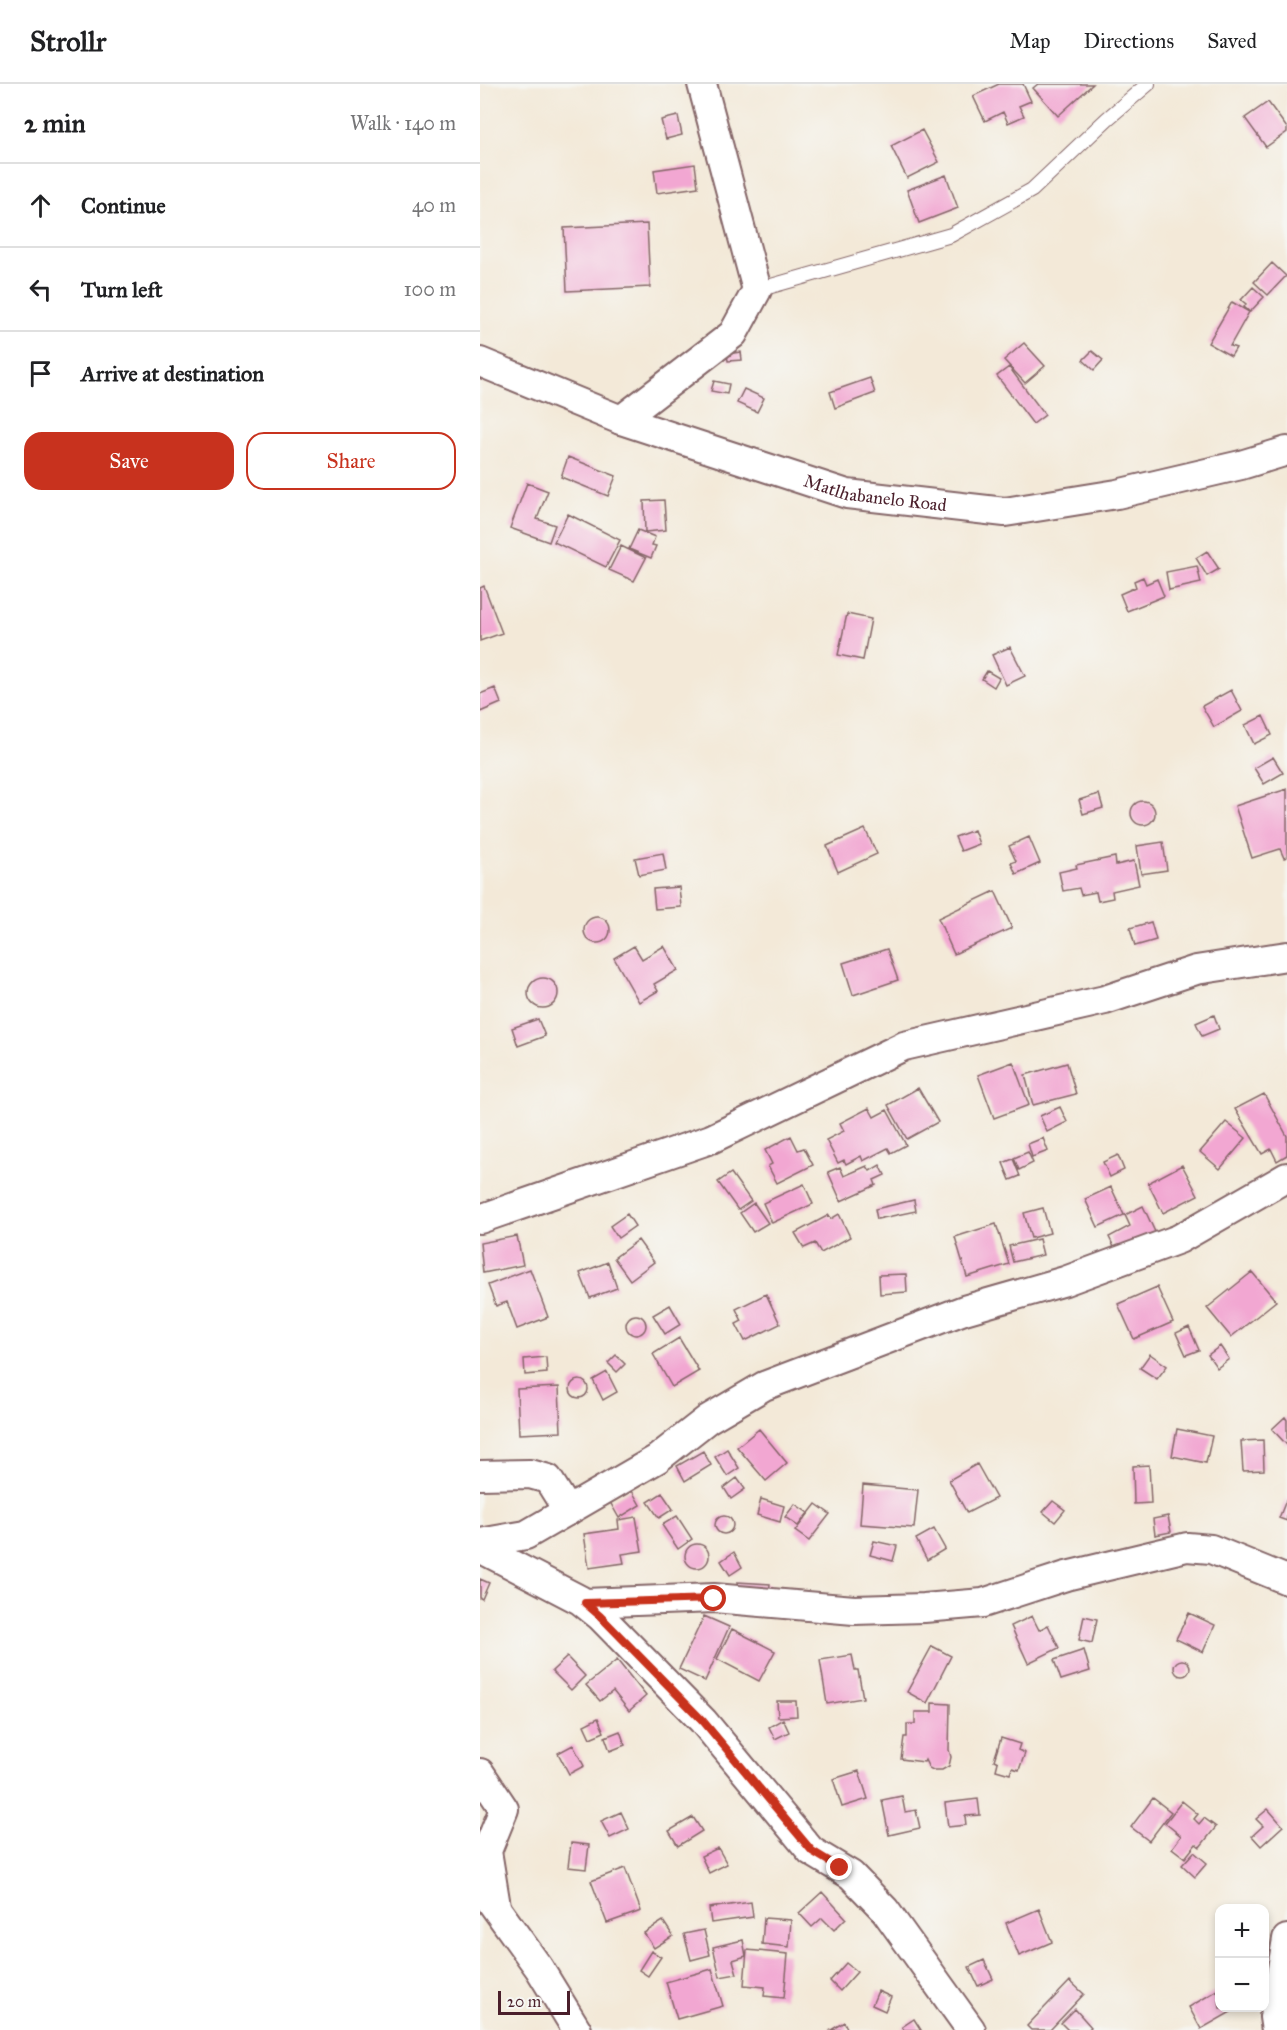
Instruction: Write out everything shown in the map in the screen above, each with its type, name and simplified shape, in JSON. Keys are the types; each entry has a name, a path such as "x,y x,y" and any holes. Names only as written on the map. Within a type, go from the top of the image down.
{"street":[{"path":"621,420 733,334 757,290 702,84"},
{"name":"Matlhabanelo Road","path":"480,362 621,420 848,494 1005,512 1117,494 1287,452"},
{"path":"480,1219 711,1139 904,1046 1106,1000 1196,970 1287,956"},
{"path":"480,1543 526,1536 657,1459 708,1419 764,1386 964,1310 1065,1281 1179,1239 1287,1177"},
{"path":"480,1475 530,1474 548,1479 568,1511"},
{"path":"585,1603 714,1599 854,1610 983,1603 1066,1575 1187,1547 1211,1549 1287,1580"},
{"path":"480,1548 585,1603 600,1616 703,1721 812,1851 850,1875 885,1910 971,2030"},
{"path":"480,1773 504,1809 487,1851 488,1897 539,1968 577,2030"},
{"path":"1276,2030 1274,2017 1287,1939"}],"lane":[{"path":"757,290 951,235 1032,190 1107,119 1148,84"}],"building":[{"path":"999,84 1023,84 1031,101 1019,106 1024,116 1008,123 1003,112 985,121 973,96"},
{"path":"1038,84 1093,84 1058,116 1033,88"},
{"path":"1268,102 1287,128 1287,132 1266,147 1245,118"},
{"path":"678,116 682,135 666,139 661,120"},
{"path":"922,130 939,162 907,178 891,146"},
{"path":"695,164 698,187 657,193 654,170"},
{"path":"946,175 958,208 919,223 907,190"},
{"path":"647,224 650,287 567,291 564,228"},
{"path":"1272,263 1286,276 1268,295 1254,282"},
{"path":"1253,287 1264,297 1250,312 1241,300"},
{"path":"1232,302 1249,312 1230,346 1236,348 1231,356 1208,343"},
{"path":"1024,343 1045,366 1025,383 1004,360"},
{"path":"1092,351 1103,360 1094,370 1083,360"},
{"path":"741,352 742,360 728,361 727,354"},
{"path":"1009,367 1045,415 1033,424 997,376"},
{"path":"870,378 875,393 835,408 830,392"},
{"path":"714,381 729,384 727,394 711,391"},
{"path":"744,389 764,398 757,412 737,403"},
{"path":"568,457 616,476 608,496 561,477"},
{"path":"527,483 548,491 537,519 555,525 549,542 510,528"},
{"path":"664,500 666,530 645,532 644,501"},
{"path":"568,514 620,540 606,567 554,542"},
{"path":"638,530 655,537 652,545 656,546 651,558 629,549"},
{"path":"621,546 646,558 634,581 609,570"},
{"path":"1207,551 1219,569 1207,576 1196,558"},
{"path":"1197,566 1201,583 1169,590 1166,572"},
{"path":"1143,577 1146,584 1157,579 1164,596 1127,611 1120,594 1136,587 1134,581"},
{"path":"484,586 502,633 480,641 480,588"},
{"path":"847,614 871,619 863,660 838,655"},
{"path":"1010,647 1025,676 1006,685 992,655"},
{"path":"987,671 999,678 994,687 982,679"},
{"path":"495,688 501,703 480,712 480,694"},
{"path":"1231,690 1242,711 1214,727 1202,706"},
{"path":"1263,716 1272,735 1254,744 1245,725"},
{"path":"1273,757 1283,773 1264,784 1254,768"},
{"path":"1287,789 1287,857 1284,858 1280,849 1252,858 1235,806"},
{"path":"1099,794 1103,808 1083,814 1079,800"},
{"path":"1143,801 1152,804 1155,813 1152,822 1143,825 1134,822 1131,813 1134,804"},
{"path":"865,829 877,854 838,872 827,846"},
{"path":"974,830 979,844 961,851 955,837"},
{"path":"1029,837 1040,863 1016,874 1011,863 1016,861 1009,846"},
{"path":"1163,842 1167,870 1141,874 1137,846"},
{"path":"663,853 666,870 639,875 635,858"},
{"path":"1115,857 1116,865 1134,861 1139,885 1112,891 1113,898 1098,901 1096,892 1081,895 1079,888 1063,891 1059,872 1077,868 1076,865"},
{"path":"679,887 681,907 655,909 653,889"},
{"path":"995,891 1012,928 954,954 938,918"},
{"path":"597,917 607,920 610,930 607,940 597,943 587,940 584,930 587,920"},
{"path":"1151,922 1156,940 1135,946 1130,928"},
{"path":"634,946 642,959 664,946 678,970 654,984 658,991 639,1002 614,958"},
{"path":"887,949 898,980 853,995 843,963"},
{"path":"543,978 554,982 558,993 554,1004 543,1008 532,1004 528,993 532,982"},
{"path":"1214,1015 1219,1029 1202,1036 1196,1023"},
{"path":"538,1019 545,1036 518,1046 512,1028"},
{"path":"1013,1062 1029,1105 994,1118 978,1075"},
{"path":"1067,1063 1076,1094 1033,1105 1025,1075"},
{"path":"918,1088 938,1122 907,1139 888,1105"},
{"path":"1264,1094 1287,1136 1287,1155 1277,1161 1271,1149 1262,1154 1235,1109"},
{"path":"1060,1107 1067,1122 1047,1132 1040,1116"},
{"path":"869,1108 874,1117 887,1110 906,1145 891,1153 888,1148 863,1161 861,1156 846,1164 844,1160 838,1163 826,1140 844,1131 840,1123"},
{"path":"1226,1122 1246,1138 1220,1169 1200,1152"},
{"path":"791,1136 798,1150 804,1148 813,1165 777,1183 768,1166 772,1164 765,1150"},
{"path":"1043,1138 1048,1151 1032,1157 1028,1144"},
{"path":"1028,1152 1033,1163 1019,1170 1014,1158"},
{"path":"1118,1155 1124,1170 1110,1177 1103,1162"},
{"path":"1013,1159 1020,1176 1010,1180 1003,1163"},
{"path":"880,1165 885,1175 874,1180 876,1185 841,1201 828,1172 840,1167 844,1176 867,1166 870,1171"},
{"path":"1182,1165 1198,1195 1163,1213 1148,1183"},
{"path":"731,1173 751,1201 738,1210 718,1182"},
{"path":"804,1184 813,1204 772,1223 763,1203"},
{"path":"1111,1187 1124,1215 1098,1227 1085,1199"},
{"path":"914,1200 916,1211 877,1219 875,1209"},
{"path":"754,1203 768,1223 753,1232 740,1213"},
{"path":"1143,1206 1155,1232 1116,1251 1109,1237 1130,1226 1125,1215"},
{"path":"1043,1208 1050,1233 1031,1238 1024,1213"},
{"path":"627,1214 635,1226 618,1238 610,1226"},
{"path":"839,1214 850,1237 821,1253 815,1243 804,1248 795,1233 829,1215 831,1219"},
{"path":"996,1224 1009,1264 967,1277 955,1237"},
{"path":"517,1236 523,1265 483,1273 480,1243"},
{"path":"1039,1239 1043,1255 1013,1262 1009,1246"},
{"path":"638,1240 654,1262 630,1280 614,1258"},
{"path":"608,1262 617,1288 590,1298 580,1273"},
{"path":"530,1269 548,1317 517,1329 507,1302 496,1306 488,1285"},
{"path":"1252,1272 1276,1301 1231,1337 1207,1308"},
{"path":"906,1274 907,1292 880,1294 879,1275"},
{"path":"1157,1287 1173,1322 1134,1339 1118,1304"},
{"path":"766,1294 780,1324 745,1341 736,1324 742,1321 736,1309"},
{"path":"670,1305 681,1324 665,1334 653,1315"},
{"path":"632,1315 640,1315 646,1321 646,1329 640,1335 632,1335 626,1329 626,1321"},
{"path":"1189,1327 1199,1350 1186,1355 1176,1333"},
{"path":"679,1338 699,1371 672,1387 653,1354"},
{"path":"1220,1346 1229,1359 1217,1368 1208,1355"},
{"path":"1150,1354 1167,1366 1157,1379 1140,1368"},
{"path":"616,1355 625,1364 617,1372 608,1363"},
{"path":"546,1357 547,1373 525,1375 524,1359"},
{"path":"607,1372 617,1392 603,1400 593,1380"},
{"path":"575,1380 583,1380 588,1385 586,1396 575,1398 570,1393 570,1385"},
{"path":"559,1387 561,1432 519,1434 517,1389"},
{"path":"1285,1417 1287,1420 1287,1445 1272,1429"},
{"path":"759,1429 787,1463 766,1481 737,1447"},
{"path":"1177,1429 1212,1436 1206,1463 1172,1456"},
{"path":"1263,1440 1264,1470 1243,1471 1241,1441"},
{"path":"727,1449 739,1468 727,1476 715,1457"},
{"path":"703,1451 711,1465 685,1481 677,1466"},
{"path":"977,1464 996,1498 967,1513 949,1480"},
{"path":"1149,1465 1151,1503 1134,1504 1133,1466"},
{"path":"737,1478 745,1489 731,1499 724,1488"},
{"path":"863,1485 918,1490 914,1528 860,1524"},
{"path":"631,1489 640,1505 619,1518 610,1502"},
{"path":"662,1493 673,1509 659,1518 648,1502"},
{"path":"1287,1498 1287,1521 1279,1518"},
{"path":"761,1499 784,1506 780,1522 757,1515"},
{"path":"1053,1501 1065,1510 1055,1522 1043,1512"},
{"path":"795,1504 808,1513 798,1526 785,1517"},
{"path":"816,1504 830,1514 809,1541 795,1531"},
{"path":"677,1516 692,1539 678,1549 662,1525"},
{"path":"724,1516 730,1519 733,1525 730,1531 724,1534 718,1531 715,1525 718,1519"},
{"path":"1168,1516 1171,1532 1155,1535 1153,1519"},
{"path":"636,1517 642,1551 622,1554 624,1563 589,1568 584,1534 619,1529 618,1520"},
{"path":"934,1529 945,1549 927,1560 916,1539"},
{"path":"874,1541 897,1546 893,1561 870,1555"},
{"path":"697,1544 705,1548 709,1556 705,1564 697,1568 689,1564 685,1556 689,1548"},
{"path":"734,1552 742,1567 730,1575 721,1561"},
{"path":"480,1579 489,1583 482,1599 480,1598"},
{"path":"737,1582 770,1584 769,1595 737,1593"},
{"path":"1189,1613 1215,1625 1203,1652 1176,1639"},
{"path":"704,1616 729,1627 705,1681 679,1669"},
{"path":"1032,1616 1039,1630 1048,1625 1059,1648 1028,1663 1011,1626"},
{"path":"1084,1616 1097,1619 1092,1643 1079,1640"},
{"path":"732,1629 775,1651 759,1681 717,1659"},
{"path":"932,1646 951,1656 927,1703 907,1692"},
{"path":"1084,1650 1090,1671 1061,1680 1054,1660"},
{"path":"852,1655 855,1670 858,1670 863,1698 827,1704 820,1660"},
{"path":"567,1657 585,1676 571,1690 552,1671"},
{"path":"617,1660 646,1696 629,1711 613,1691 600,1701 586,1685"},
{"path":"1179,1660 1185,1660 1190,1668 1188,1674 1179,1676 1174,1671 1174,1665"},
{"path":"777,1701 796,1701 797,1716 778,1717"},
{"path":"932,1703 950,1704 949,1750 951,1757 949,1766 942,1770 929,1768 925,1760 924,1762 901,1759 904,1737 907,1737 907,1724 915,1724 915,1712 932,1712"},
{"path":"598,1718 604,1732 590,1738 584,1725"},
{"path":"783,1719 789,1732 775,1739 769,1727"},
{"path":"620,1731 625,1745 610,1751 605,1737"},
{"path":"1001,1738 1020,1744 1018,1750 1025,1753 1019,1770 1012,1768 1010,1774 996,1770 998,1762 994,1760"},
{"path":"573,1745 584,1766 569,1774 558,1753"},
{"path":"859,1771 868,1799 842,1807 833,1779"},
{"path":"902,1796 905,1812 916,1810 920,1828 889,1835 882,1800"},
{"path":"1153,1798 1171,1812 1149,1841 1131,1827"},
{"path":"978,1799 980,1815 965,1816 966,1825 948,1827 945,1803"},
{"path":"1182,1801 1198,1814 1194,1819 1199,1824 1204,1818 1216,1827 1200,1847 1196,1844 1185,1858 1172,1848 1181,1836 1165,1823"},
{"path":"1268,1809 1283,1826 1261,1846 1252,1836 1263,1826 1256,1819"},
{"path":"621,1812 629,1829 610,1838 601,1821"},
{"path":"693,1817 702,1831 678,1846 669,1831"},
{"path":"571,1843 589,1845 586,1869 568,1867"},
{"path":"718,1848 727,1864 709,1873 701,1856"},
{"path":"1194,1852 1207,1863 1195,1877 1182,1865"},
{"path":"625,1868 641,1911 607,1923 591,1881"},
{"path":"822,1892 846,1918 834,1930 822,1918 812,1927 799,1913"},
{"path":"751,1902 753,1917 711,1923 709,1908"},
{"path":"1039,1909 1052,1942 1019,1956 1006,1923"},
{"path":"764,1918 791,1920 789,1947 762,1944"},
{"path":"663,1921 673,1936 654,1948 644,1933"},
{"path":"704,1930 710,1955 691,1960 684,1934"},
{"path":"743,1940 746,1956 733,1960 737,1974 720,1977 713,1947"},
{"path":"747,1950 788,1954 784,1998 764,1996 765,1987 744,1985"},
{"path":"651,1951 661,1957 648,1976 639,1970"},
{"path":"984,1960 993,1979 978,1986 969,1967"},
{"path":"846,1963 857,1972 840,1991 830,1981"},
{"path":"712,1969 723,2006 677,2019 666,1982"},
{"path":"1070,1981 1084,1994 1050,2030 1031,2030 1027,2026"},
{"path":"878,1991 891,1997 885,2011 872,2005"},
{"path":"1215,1992 1215,2012 1231,2012 1201,2029 1189,2007"},
{"path":"1075,2009 1091,2027 1088,2030 1068,2030 1061,2023"},
{"path":"914,2019 921,2030 904,2030 902,2027"},
{"path":"844,2022 848,2030 831,2030"}],"route":[{"path":"714,1599 585,1603 703,1721 812,1851 840,1868"}]}
